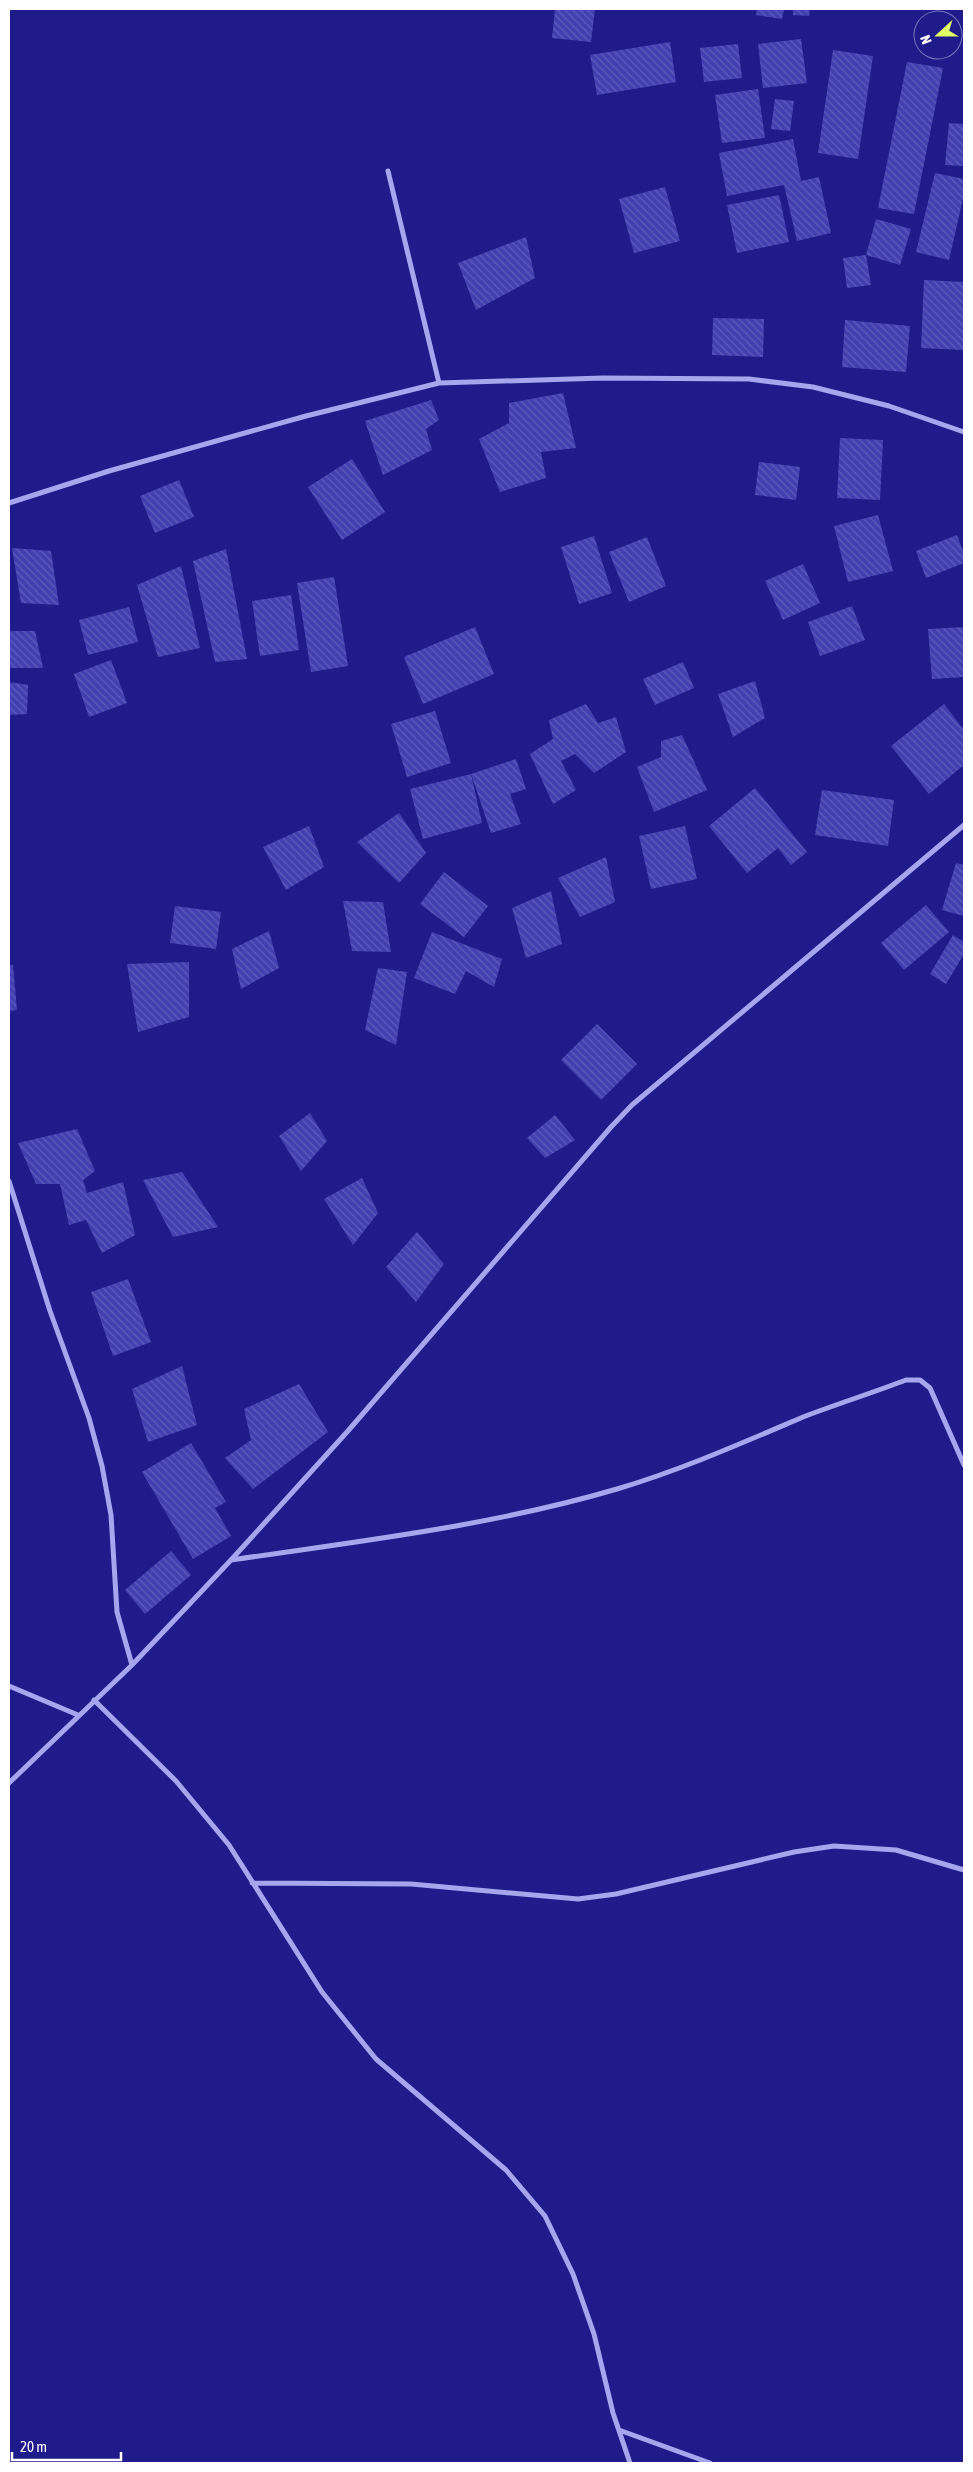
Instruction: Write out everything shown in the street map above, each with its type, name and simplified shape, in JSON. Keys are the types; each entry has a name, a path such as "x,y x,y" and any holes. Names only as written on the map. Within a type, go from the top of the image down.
{"street":[{"path":"388,171 440,384"},
{"path":"9,503 109,471 306,416 440,384 603,378 749,379 813,387 889,406 964,432"},
{"path":"9,1783 132,1665 230,1560 347,1432 632,1105 964,825"},
{"path":"9,1181 50,1311 89,1418 102,1466 112,1522 117,1612 132,1665"},
{"path":"230,1560 463,1525 540,1510 617,1489 683,1468 806,1416 906,1380 920,1380 930,1388 964,1465"},
{"path":"9,1686 78,1715"},
{"path":"94,1700 176,1781 229,1845 322,1992 376,2059 506,2170 544,2216 573,2274 591,2325 619,2430 630,2463"},
{"path":"252,1883 411,1884 578,1899 616,1894 794,1852 834,1846 896,1850 964,1870"},
{"path":"619,2430 710,2463"}],"building":[{"path":"555,9 595,9 591,42 552,38"},
{"path":"757,9 784,9 782,19 756,15"},
{"path":"793,9 810,9 809,16 793,15"},
{"path":"801,39 807,83 763,88 758,44"},
{"path":"670,42 676,82 597,95 590,55"},
{"path":"738,44 742,78 704,82 700,48"},
{"path":"833,50 873,56 858,159 818,153"},
{"path":"907,62 943,68 914,214 878,208"},
{"path":"758,89 765,138 722,143 715,95"},
{"path":"775,99 794,101 790,131 771,129"},
{"path":"949,123 964,124 964,166 945,165"},
{"path":"793,139 801,181 819,177 831,233 797,241 784,185 727,196 719,153"},
{"path":"935,173 964,179 964,194 949,260 916,252"},
{"path":"665,187 680,241 634,253 619,199"},
{"path":"779,195 789,242 737,253 727,205"},
{"path":"876,219 911,229 900,265 866,255"},
{"path":"526,237 535,278 476,310 458,263"},
{"path":"866,255 871,285 847,288 843,258"},
{"path":"924,280 964,282 964,350 921,348"},
{"path":"713,318 764,319 763,357 712,355"},
{"path":"845,320 910,326 906,372 842,367"},
{"path":"563,393 576,448 541,452 546,478 500,492 479,439 509,423 509,403"},
{"path":"431,400 439,420 426,429 432,450 383,475 365,421"},
{"path":"840,438 883,440 880,500 837,498"},
{"path":"352,459 385,512 342,540 308,487"},
{"path":"759,462 800,467 796,500 755,495"},
{"path":"179,480 194,517 155,533 140,496"},
{"path":"878,515 893,571 848,582 834,526"},
{"path":"957,535 964,554 964,563 926,578 916,551"},
{"path":"594,536 612,593 579,604 561,547"},
{"path":"647,537 666,586 629,602 609,552"},
{"path":"12,548 51,551 59,605 21,603"},
{"path":"226,549 247,659 215,662 193,561"},
{"path":"803,564 820,603 783,620 765,581"},
{"path":"181,566 200,648 158,657 137,585"},
{"path":"334,577 348,666 311,672 297,583"},
{"path":"291,595 299,650 260,656 252,601"},
{"path":"852,606 865,640 820,656 808,622"},
{"path":"129,607 138,642 88,655 79,620"},
{"path":"475,627 494,674 423,704 404,657"},
{"path":"964,627 964,677 932,679 928,629"},
{"path":"9,631 35,631 43,668 9,668"},
{"path":"111,660 127,703 89,717 74,674"},
{"path":"683,662 694,688 655,705 643,679"},
{"path":"755,681 765,718 733,737 718,694"},
{"path":"9,682 28,685 27,714 9,715"},
{"path":"586,704 598,723 616,717 626,752 594,773 575,754 561,761 576,790 553,804 530,754 553,739 549,720"},
{"path":"944,704 964,730 964,765 929,794 891,746"},
{"path":"435,711 451,763 407,777 391,724"},
{"path":"682,735 707,790 654,812 637,767 661,757 661,741"},
{"path":"516,759 526,789 510,794 521,824 491,833 471,774"},
{"path":"471,774 482,823 423,839 410,789"},
{"path":"755,788 807,852 791,865 778,848 747,873 709,826"},
{"path":"822,790 894,800 888,846 815,835"},
{"path":"399,813 426,853 399,883 357,842"},
{"path":"309,826 324,867 286,890 263,847"},
{"path":"685,826 697,879 651,889 639,836"},
{"path":"606,857 615,902 580,917 558,878"},
{"path":"956,863 964,865 964,916 942,910"},
{"path":"444,872 488,906 464,937 420,904"},
{"path":"551,891 562,944 526,958 512,908"},
{"path":"343,901 383,902 391,952 352,951"},
{"path":"926,905 949,932 904,970 881,943"},
{"path":"175,906 221,912 216,949 170,943"},
{"path":"269,931 279,968 241,989 232,949"},
{"path":"432,932 502,959 494,987 466,971 455,994 414,978"},
{"path":"953,935 964,942 964,954 946,984 930,974"},
{"path":"189,962 189,1017 138,1032 127,964"},
{"path":"9,965 13,965 17,1010 9,1011"},
{"path":"378,968 407,972 396,1045 365,1030"},
{"path":"597,1024 637,1064 601,1100 561,1060"},
{"path":"310,1113 327,1141 301,1171 279,1136"},
{"path":"555,1115 575,1140 545,1158 527,1138"},
{"path":"77,1129 95,1171 83,1180 87,1193 123,1182 135,1235 102,1253 86,1220 69,1225 60,1184 36,1184 18,1143"},
{"path":"182,1172 218,1227 173,1237 143,1180"},
{"path":"362,1178 378,1213 353,1245 324,1199"},
{"path":"417,1232 444,1264 416,1302 386,1267"},
{"path":"128,1279 151,1342 113,1356 91,1292"},
{"path":"182,1366 197,1425 148,1442 132,1389"},
{"path":"299,1384 328,1432 253,1489 225,1458 251,1440 244,1409"},
{"path":"191,1443 226,1502 215,1508 231,1536 193,1559 142,1472"},
{"path":"171,1551 191,1575 145,1614 125,1590"}]}
